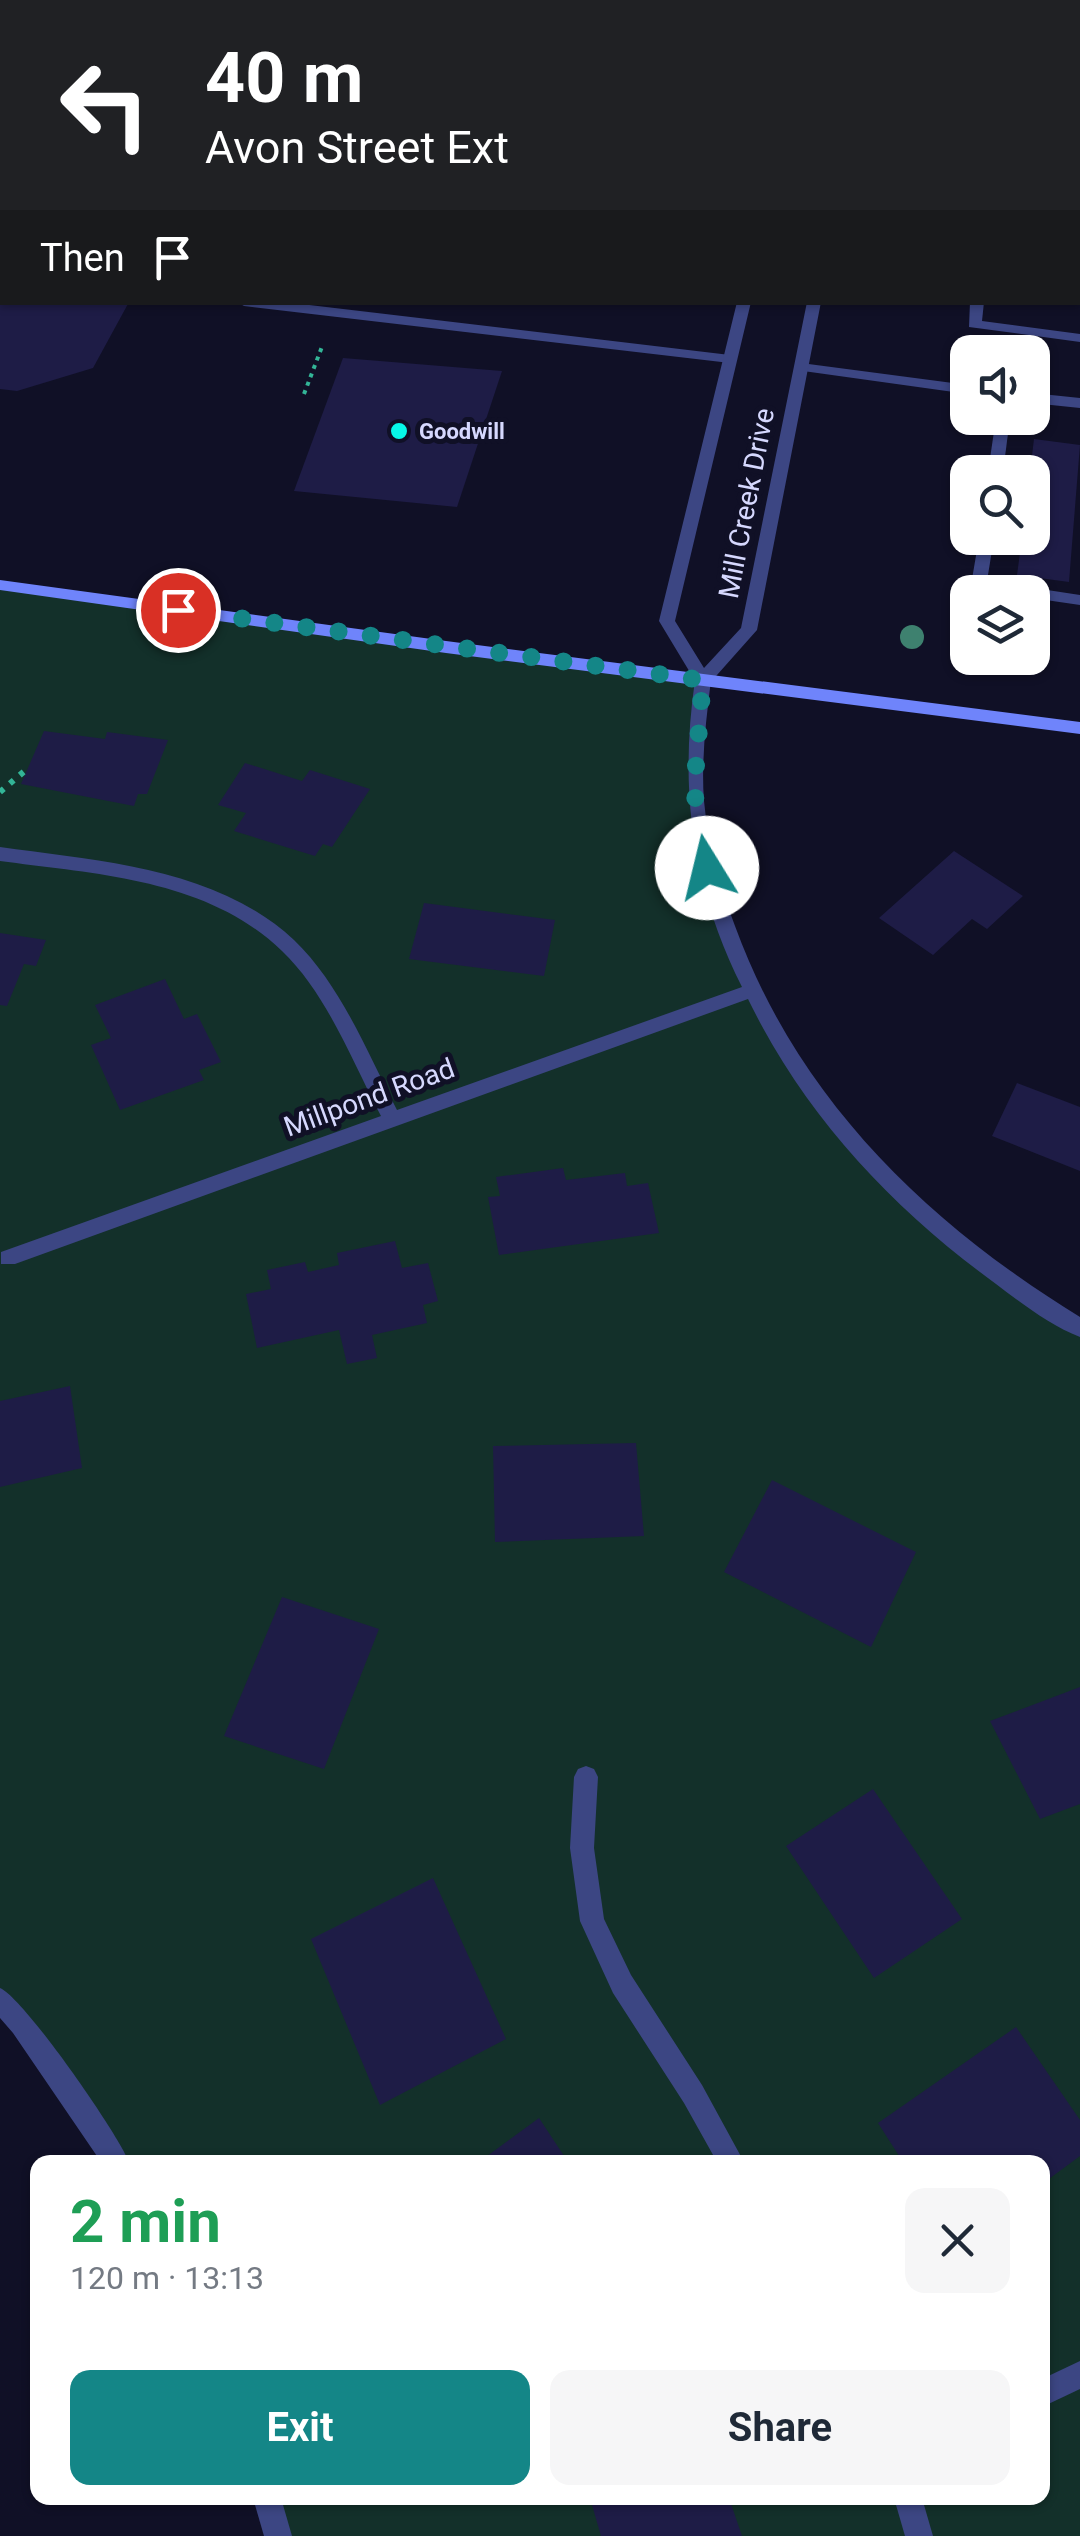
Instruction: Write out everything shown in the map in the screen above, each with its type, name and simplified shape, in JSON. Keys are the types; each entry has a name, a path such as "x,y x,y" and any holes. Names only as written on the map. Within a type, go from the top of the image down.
{"main road":[{"path":"0,585 1080,728"}],"street":[{"path":"269,305 730,359"},
{"path":"743,305 668,621 703,680 694,790 707,868 729,943 750,991 791,1064 834,1124 888,1182 950,1238 1080,1328"},
{"name":"Mill Creek Drive","path":"703,680 748,630 813,305"},
{"path":"977,305 974,324 1080,338"},
{"path":"801,368 950,388"},
{"path":"1050,400 1080,403"},
{"path":"1050,596 1080,600"},
{"path":"0,854 148,876 200,891 241,910 284,941 316,980 392,1118"},
{"name":"Millpond Road","path":"8,1258 750,991"},
{"path":"586,1777 582,1848 592,1921 622,1984 727,2155"},
{"path":"0,2000 22,2024 112,2155"},
{"path":"1050,2390 1080,2374"},
{"path":"269,2505 278,2536"},
{"path":"910,2505 920,2536"}],"path":[{"path":"304,394 335,313"},
{"path":"0,792 27,769"}],"green space":[{"path":"0,585 703,680 695,789 750,991 888,1182 1080,1328 1080,2536 278,2536 269,2505 1050,2505 1050,2155 112,2155 0,2000"}],"building":[{"path":"0,305 127,305 93,368 17,391 0,389"},
{"name":"Goodwill","path":"343,358 502,371 457,507 294,491"},
{"path":"1034,439 1080,445 1069,582 1050,579 1050,575 1017,575 1020,555 1050,555 1050,455 1032,455"},
{"path":"44,731 105,739 107,732 168,740 147,794 138,794 134,806 21,784"},
{"path":"245,763 302,781 310,770 370,789 332,847 323,844 315,856 234,831 246,813 218,805"},
{"path":"954,851 1023,896 987,929 972,919 933,955 879,918"},
{"path":"424,903 555,920 544,976 409,959"},
{"path":"0,933 46,940 36,966 24,964 7,1006 0,1005"},
{"path":"165,979 184,1019 197,1014 221,1062 199,1070 204,1080 120,1110 91,1045 111,1038 95,1005"},
{"path":"1017,1083 1080,1107 1080,1171 992,1136"},
{"path":"563,1168 566,1180 625,1173 627,1186 648,1183 659,1233 499,1255 488,1197 500,1196 496,1177"},
{"path":"395,1241 402,1268 428,1263 438,1301 423,1305 427,1323 372,1335 377,1358 347,1364 339,1330 257,1348 246,1294 271,1289 267,1270 305,1262 308,1272 339,1265 337,1253"},
{"path":"70,1386 82,1468 0,1487 0,1401"},
{"path":"636,1443 644,1536 495,1542 493,1446"},
{"path":"772,1480 916,1552 871,1647 724,1572"},
{"path":"282,1597 379,1629 324,1769 224,1736"},
{"path":"1080,1687 1080,1804 1040,1819 990,1721"},
{"path":"873,1789 962,1919 874,1978 786,1846"},
{"path":"433,1878 506,2039 380,2105 311,1939"},
{"path":"1016,2027 1080,2120 1080,2156 1050,2178 1050,2155 899,2155 878,2123"},
{"path":"539,2118 563,2155 489,2155"},
{"path":"592,2505 731,2505 742,2536 601,2536"}],"place":[{"name":"Goodwill","path":"399,431"}],"route":[{"path":"178,610 703,680 694,790 707,868"}]}
